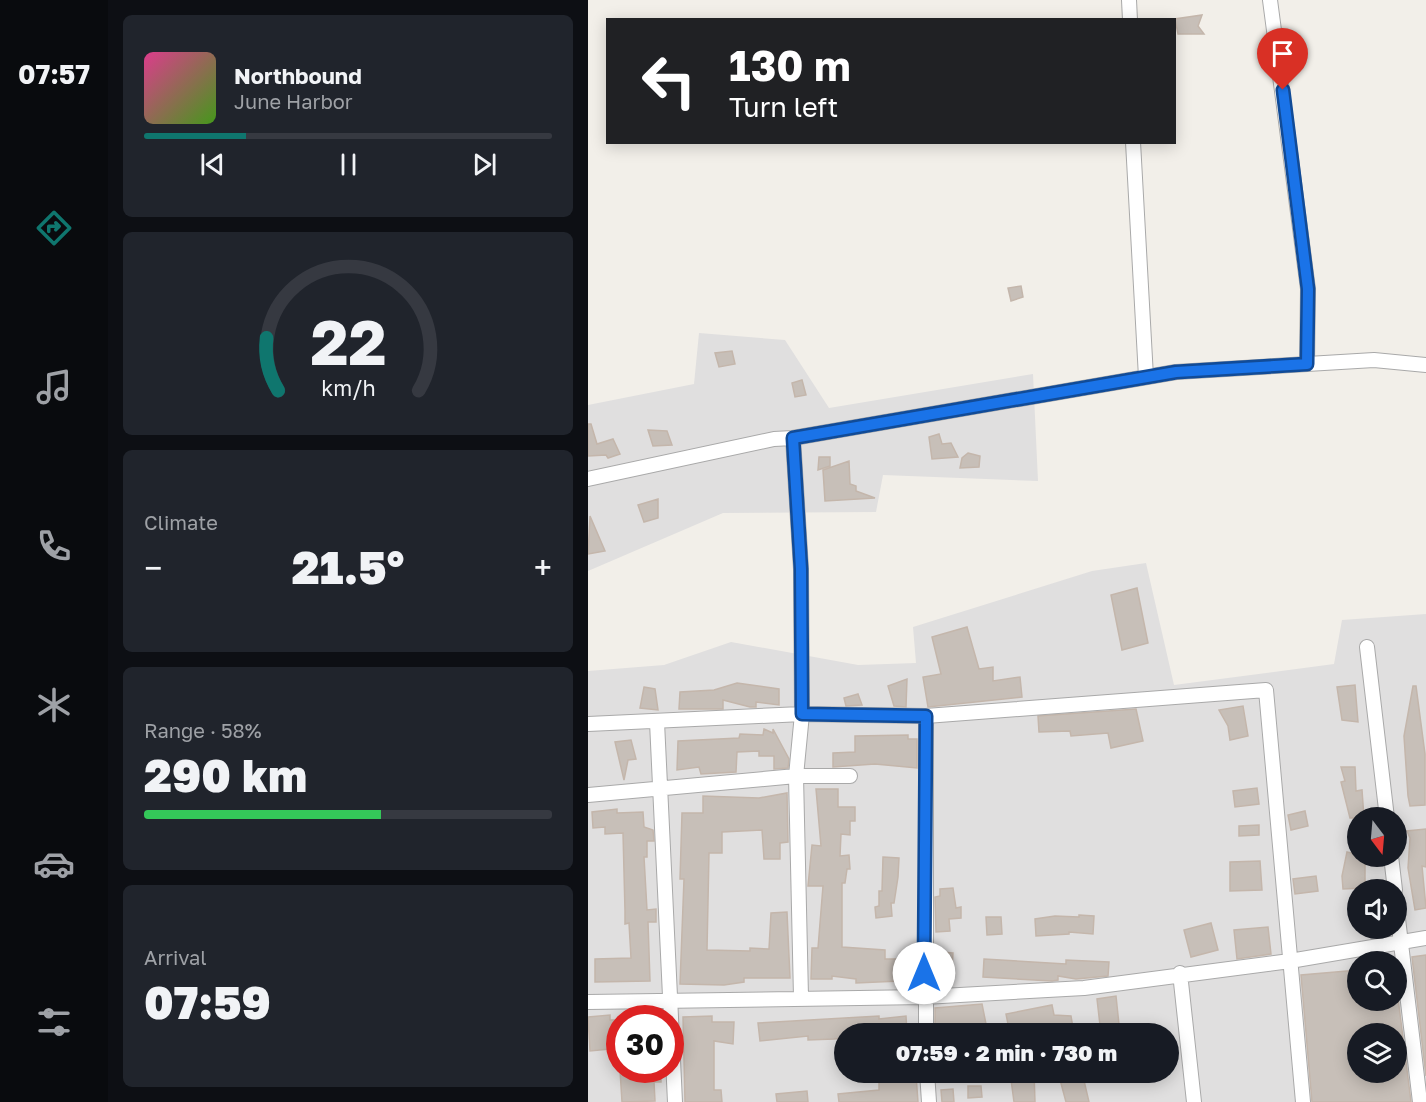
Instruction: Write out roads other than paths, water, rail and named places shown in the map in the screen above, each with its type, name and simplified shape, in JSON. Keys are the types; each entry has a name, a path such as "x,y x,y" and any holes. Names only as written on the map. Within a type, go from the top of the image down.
{"street":[{"path":"1129,0 1130,18"},
{"path":"1270,0 1308,289 1307,364"},
{"path":"1133,144 1146,377"},
{"path":"588,479 774,439 793,438 1176,372 1374,360 1426,365"},
{"path":"793,438 801,569 802,714 796,776 801,997"},
{"path":"1367,647 1386,807"},
{"path":"588,724 802,714 926,716 1266,690 1303,1102"},
{"path":"925,1023 926,716"},
{"path":"657,722 672,998 675,1102"},
{"path":"588,795 796,776 850,776"},
{"path":"588,1002 672,998 924,997 1084,988 1180,973 1290,961 1426,938"},
{"path":"1401,941 1420,1102"},
{"path":"1180,973 1194,1102"},
{"path":"927,1083 928,1102"}]}
